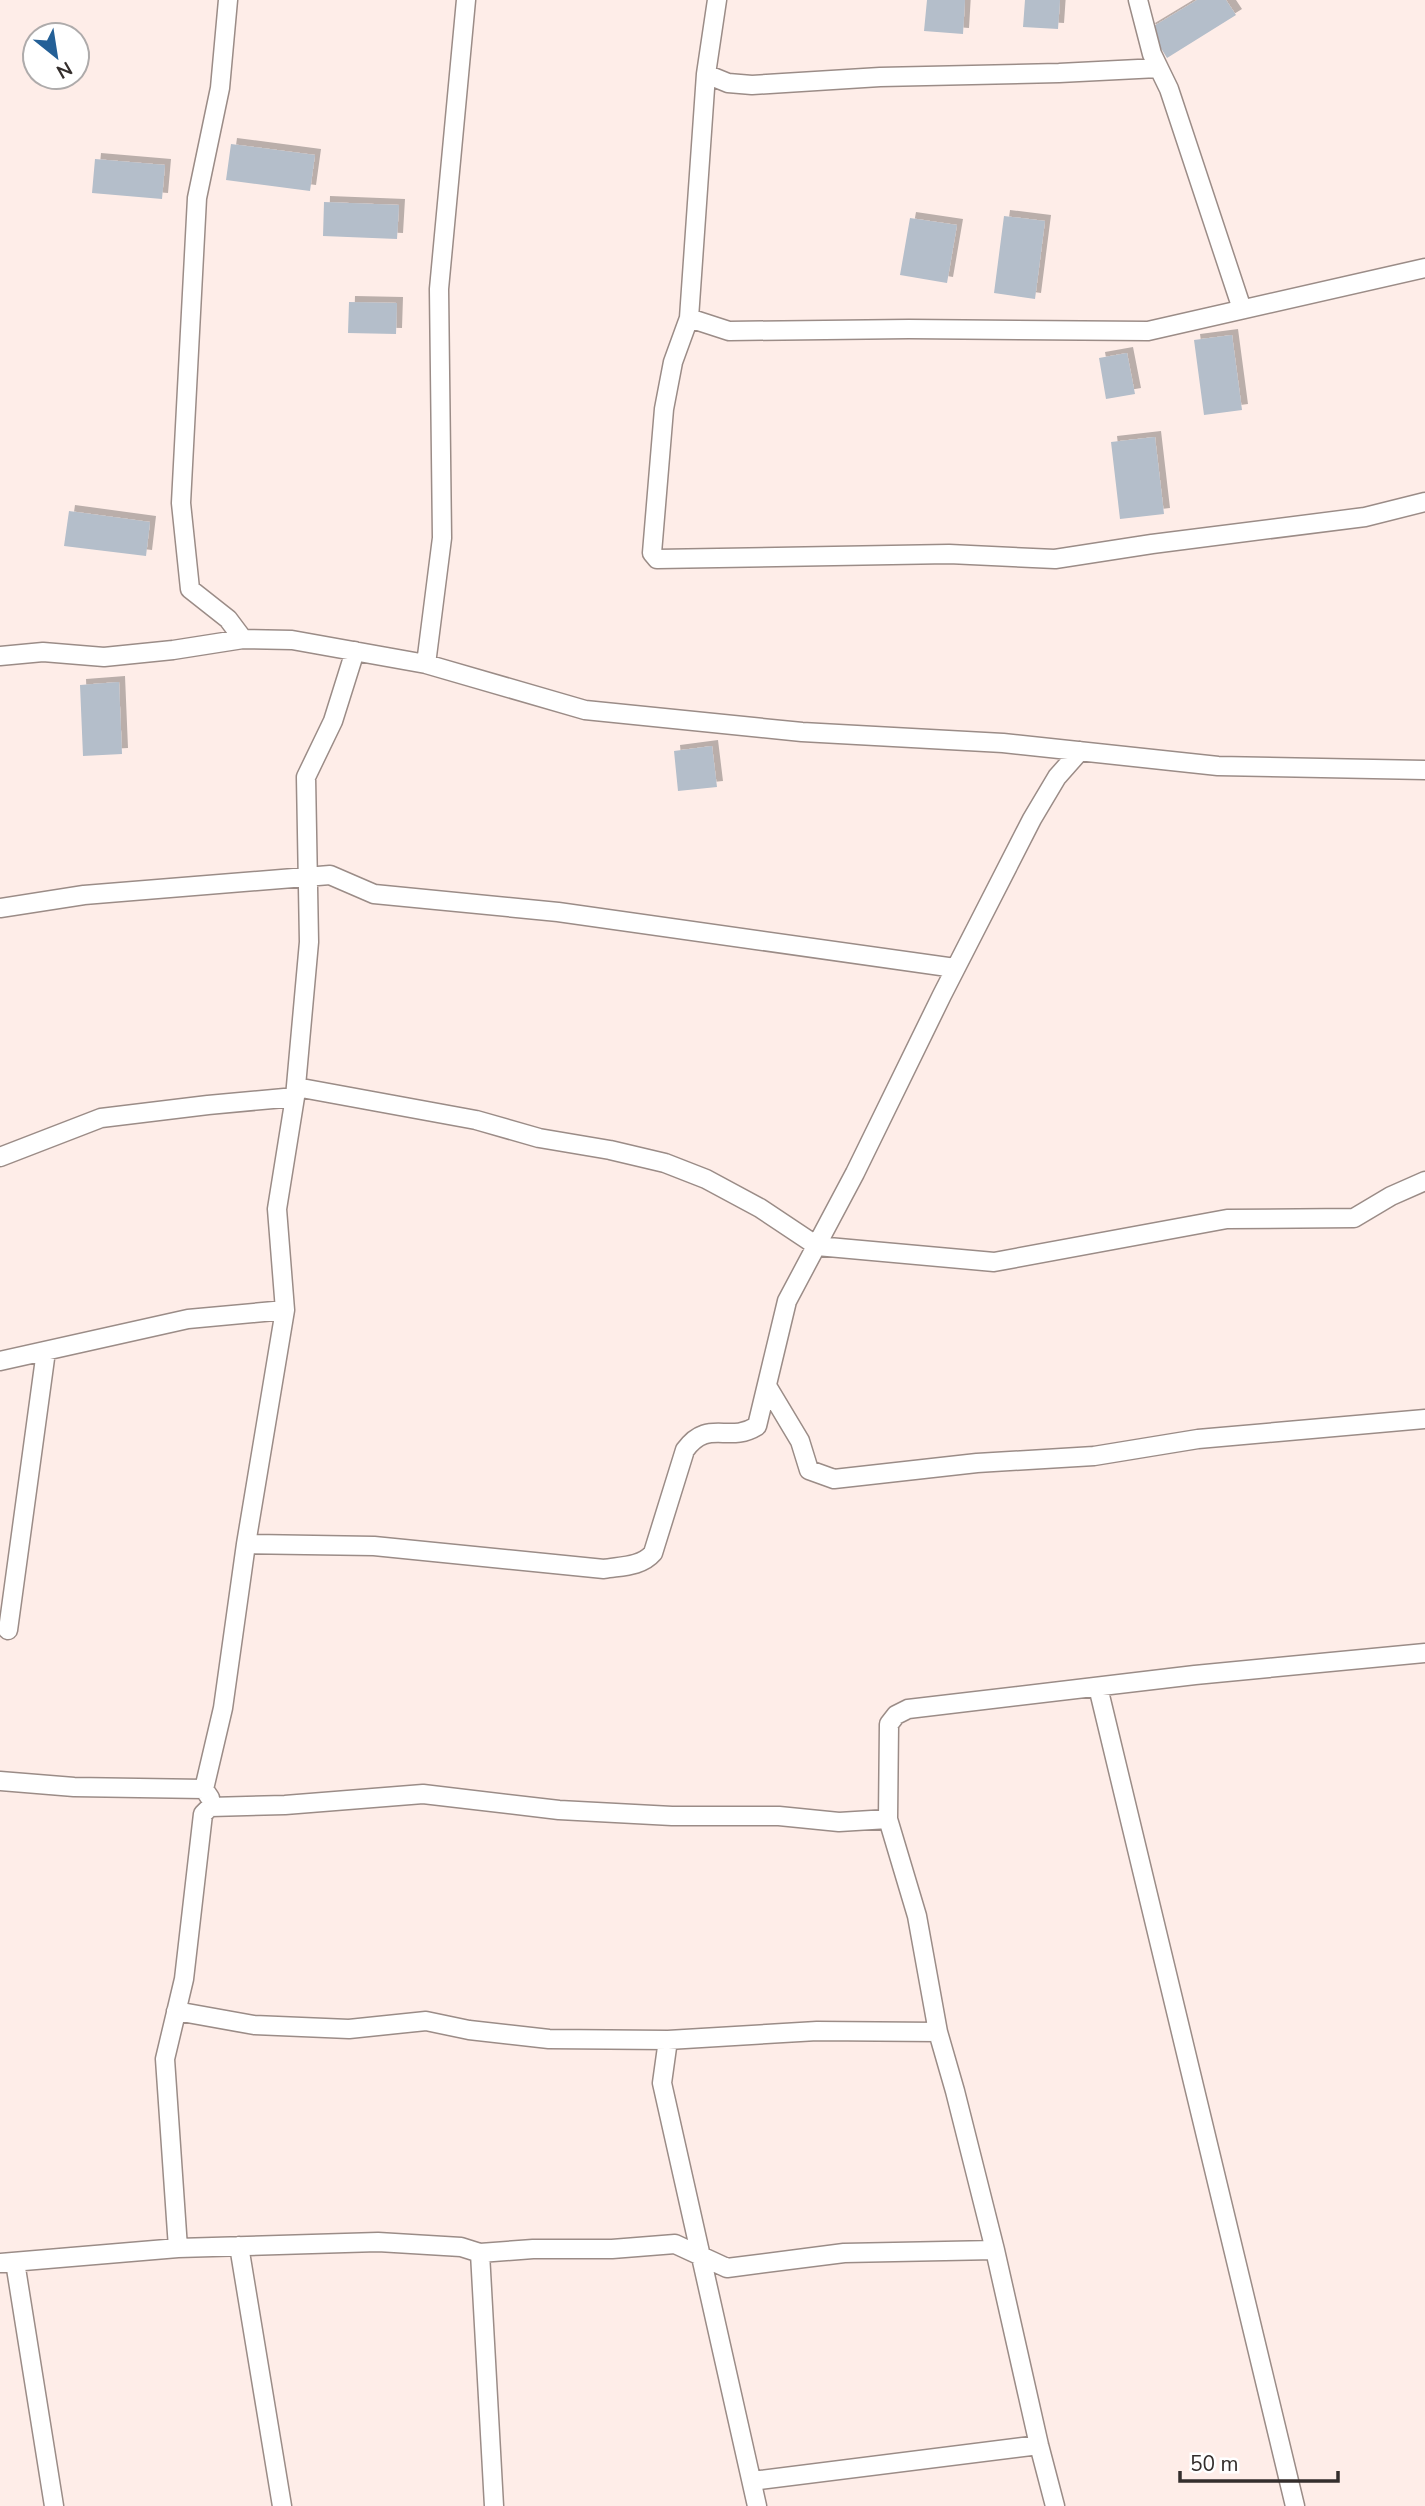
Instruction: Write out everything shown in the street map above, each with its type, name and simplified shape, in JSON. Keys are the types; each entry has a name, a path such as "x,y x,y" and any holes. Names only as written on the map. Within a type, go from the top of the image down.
{"street":[{"path":"228,0 220,88 197,198 181,503 190,589 228,619 243,639"},
{"path":"426,664 442,538 439,289 467,0"},
{"path":"717,0 706,74 689,318 673,362 664,410 652,553 657,559 949,554 1055,559 1365,517 1425,502"},
{"path":"1139,0 1152,54 1169,89 1242,309"},
{"path":"706,74 729,83 752,85 880,76 1059,73 1158,68"},
{"path":"689,318 729,331 1148,331 1425,268"},
{"path":"0,656 43,652 104,657 243,639 292,640 426,664 585,710 802,732 1003,743 1218,766 1425,770"},
{"path":"216,1807 204,1789 223,1708 246,1544 285,1310 277,1209 296,1092 309,942 306,776 333,722 355,651"},
{"path":"246,1544 374,1546 604,1569 640,1563 653,1553 685,1450 694,1438 703,1433 749,1431 757,1426 787,1301 1032,819 1057,777 1080,751"},
{"path":"0,908 84,895 330,875 374,894 558,912 955,968"},
{"path":"0,1157 101,1118 296,1092 476,1120 539,1138 665,1163 706,1179 749,1202 817,1246 994,1262 1227,1219 1354,1218 1391,1196 1425,1181"},
{"path":"0,1361 188,1319 285,1310"},
{"path":"8,1630 46,1351"},
{"path":"766,1385 800,1441 809,1470 834,1479 976,1463 1094,1456 1198,1439 1425,1419"},
{"path":"1055,2506 995,2250 955,2091 937,2032 916,1916 888,1819 888,1724 896,1715 908,1709 1195,1675 1425,1653"},
{"path":"1098,1687 1295,2506"},
{"path":"0,1781 74,1787 204,1789"},
{"path":"178,2248 165,2059 184,1979 203,1814 210,1807 285,1805 423,1794 559,1810 673,1816 779,1816 839,1822 888,1819"},
{"path":"176,2011 254,2025 349,2029 426,2021 469,2030 549,2039 668,2040 817,2031 937,2032"},
{"path":"668,2040 662,2082 757,2506"},
{"path":"54,2506 8,2262 178,2248 378,2242 461,2247 480,2253 676,2244 727,2268 844,2253 995,2250"},
{"path":"239,2246 282,2506"},
{"path":"480,2253 494,2506"},
{"path":"752,2481 1039,2445"}],"building":[{"path":"927,0 965,0 963,34 924,31"},
{"path":"1025,0 1060,0 1058,29 1023,27"},
{"path":"1197,0 1226,0 1236,15 1167,58 1149,29"},
{"path":"231,144 315,155 310,191 226,180"},
{"path":"95,159 165,165 162,199 92,193"},
{"path":"324,202 399,205 397,239 323,236"},
{"path":"1004,216 1045,221 1035,299 994,293"},
{"path":"910,218 957,225 947,283 900,275"},
{"path":"349,302 397,303 396,334 348,333"},
{"path":"1232,335 1242,410 1204,415 1194,340"},
{"path":"1127,353 1135,394 1106,399 1099,358"},
{"path":"1155,437 1164,514 1120,519 1111,442"},
{"path":"69,511 150,522 146,556 64,546"},
{"path":"119,682 122,754 83,756 80,685"},
{"path":"712,746 717,787 678,791 674,751"}]}
